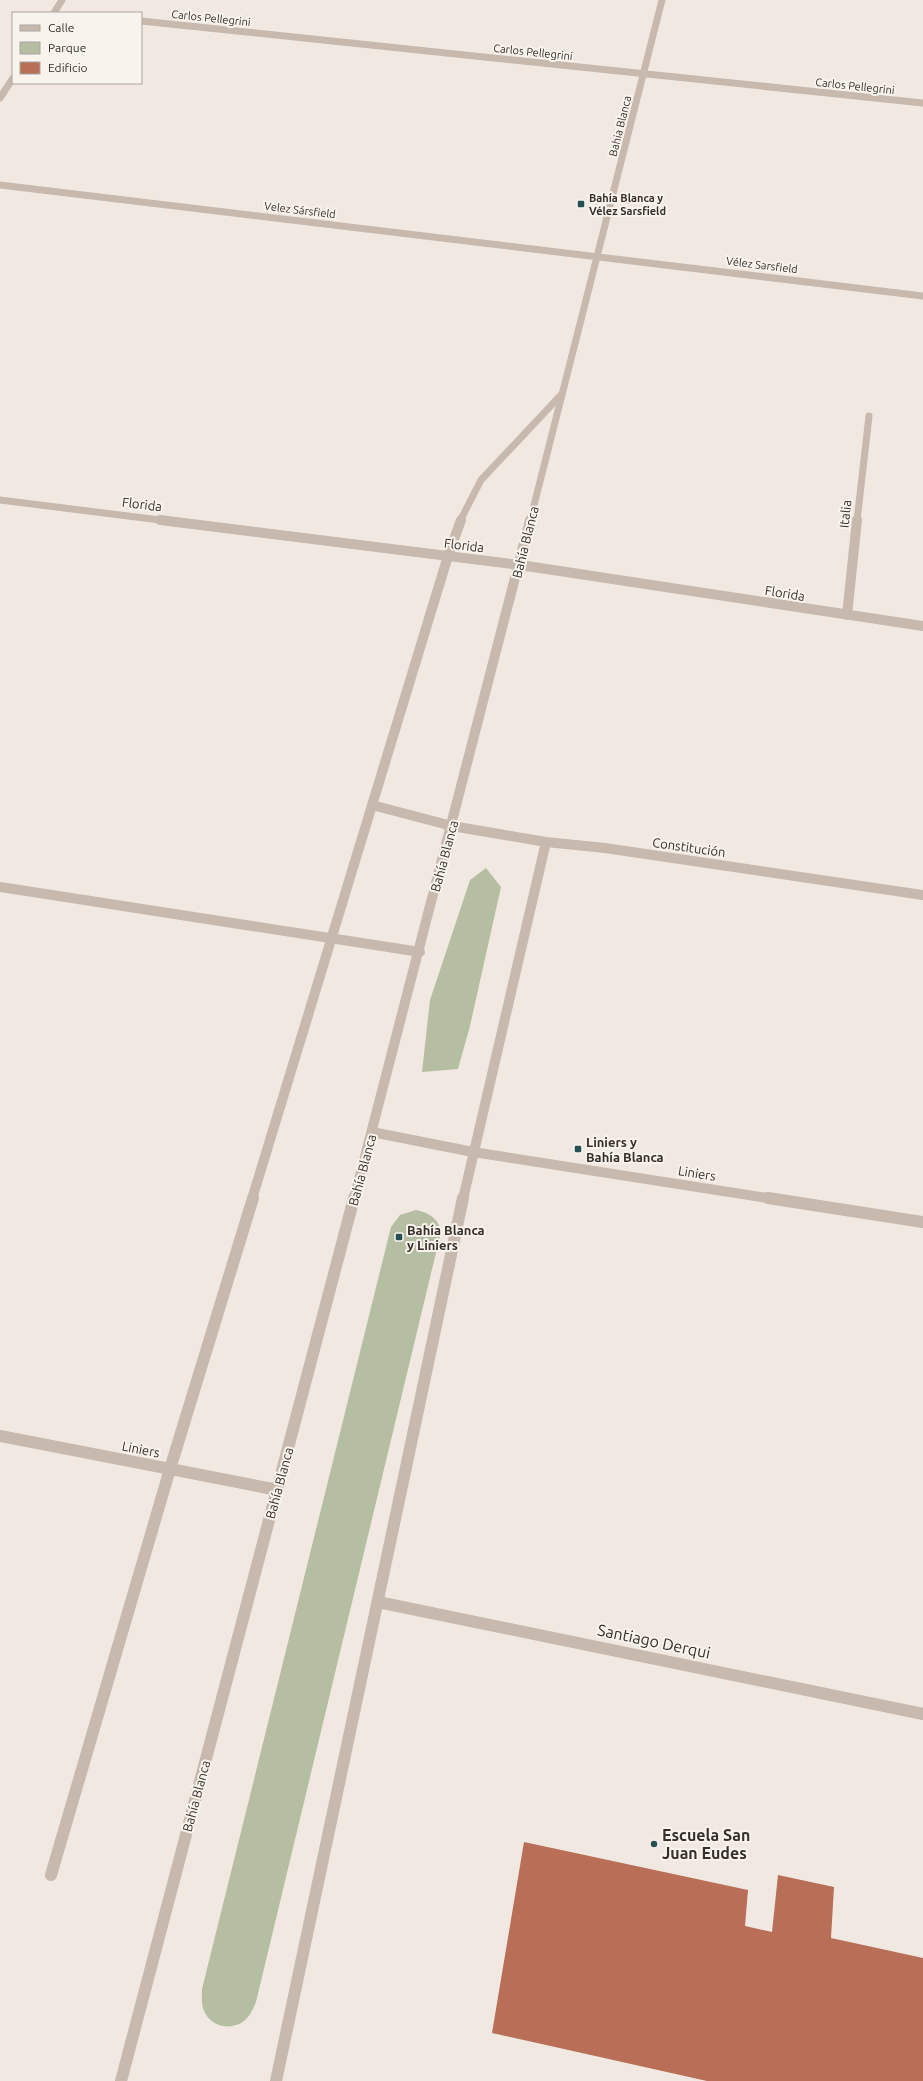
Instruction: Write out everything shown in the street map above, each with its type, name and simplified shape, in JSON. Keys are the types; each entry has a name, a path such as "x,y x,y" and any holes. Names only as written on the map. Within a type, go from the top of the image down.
{"street":[{"path":"55,12 62,0"},
{"name":"Bahia Blanca","path":"597,257 662,0"},
{"name":"Carlos Pellegrini","path":"142,21 923,103"},
{"path":"0,98 12,80"},
{"name":"Velez Sársfield","path":"0,184 597,257"},
{"name":"Vélez Sarsfield","path":"597,257 923,296"},
{"name":"Bahía Blanca","path":"121,2081 420,952 520,565 597,257"},
{"path":"51,1875 170,1469 448,556 461,519 481,480 563,394"},
{"name":"Italia","path":"847,615 869,416"},
{"name":"Florida","path":"0,500 520,565 923,626"},
{"name":"Constitución","path":"372,805 452,826 546,842 604,848 923,895"},
{"path":"276,2081 473,1152 546,842"},
{"path":"0,887 420,952"},
{"name":"Liniers","path":"372,1132 473,1152 923,1222"},
{"name":"Liniers","path":"0,1436 278,1490"},
{"name":"Santiago Derqui","path":"378,1602 923,1714"}],"green space":[{"path":"486,868 501,887 470,1026 458,1069 422,1072 430,1000 470,880"},
{"path":"416,1210 426,1213 434,1218 439,1226 440,1236 256,2002 250,2015 244,2021 233,2026 222,2026 211,2021 204,2011 202,2003 202,1989 391,1227 400,1215"}],"building":[{"path":"524,1842 748,1890 745,1926 772,1932 778,1875 834,1887 831,1938 923,1958 923,2081 707,2081 492,2033"}],"place":[{"name":"Bahía Blanca y Vélez Sarsfield","path":"581,204"},
{"name":"Liniers y Bahía Blanca","path":"578,1149"},
{"name":"Bahía Blanca y Liniers","path":"399,1237"},
{"name":"Escuela San Juan Eudes","path":"654,1844"}]}
